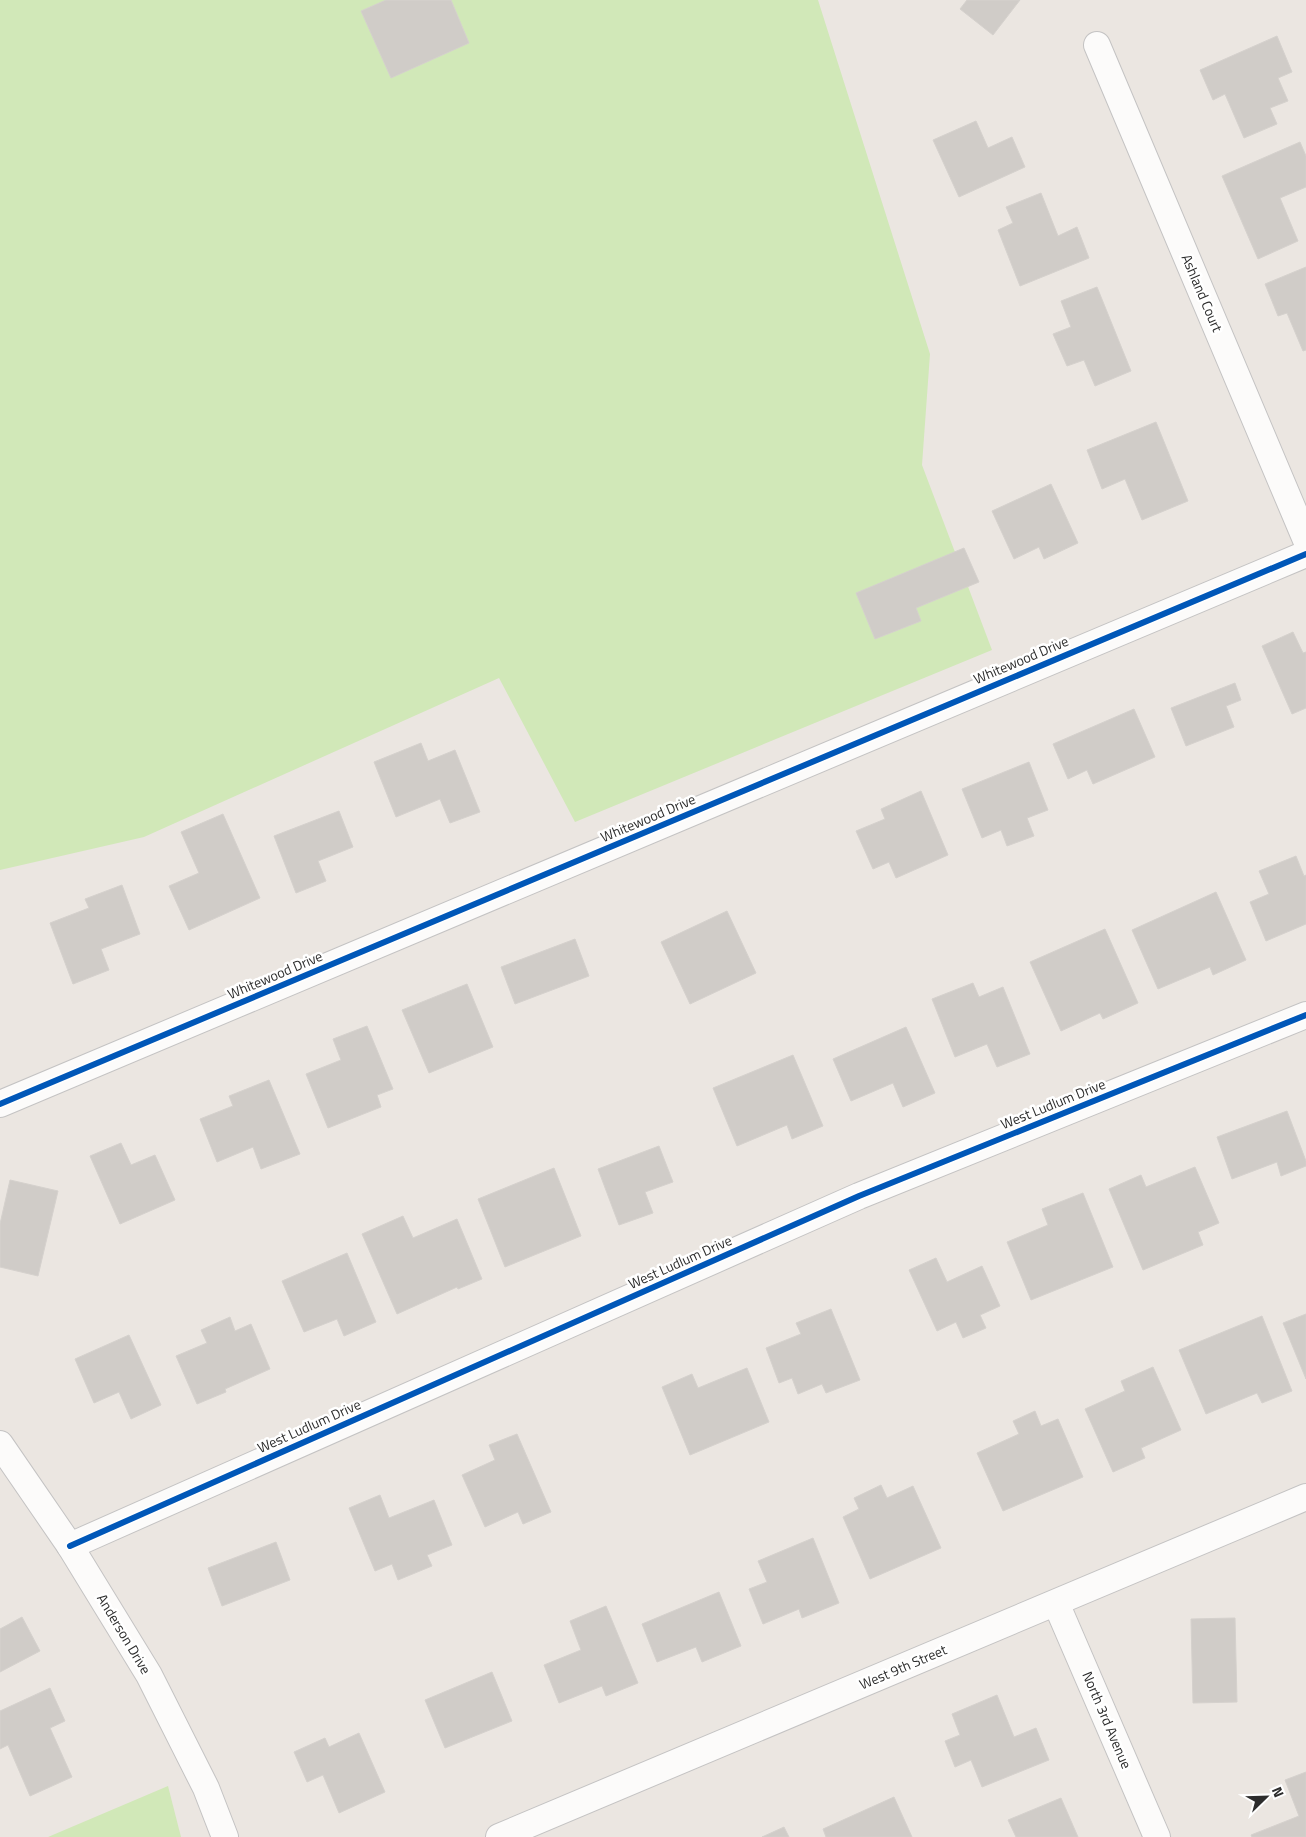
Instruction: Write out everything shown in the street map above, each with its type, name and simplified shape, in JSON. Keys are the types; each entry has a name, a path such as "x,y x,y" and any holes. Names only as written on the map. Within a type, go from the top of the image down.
{"street":[{"name":"Ashland Court","path":"1097,45 1306,540"},
{"name":"Whitewood Drive","path":"0,1104 1306,554"},
{"name":"West Ludlum Drive","path":"70,1546 859,1196 1306,1015"},
{"name":"Anderson Drive","path":"0,1444 70,1546 149,1675 206,1788 225,1837"},
{"name":"West 9th Street","path":"499,1837 1306,1497"},
{"name":"North 3rd Avenue","path":"1056,1603 1157,1837"}],"green space":[{"path":"0,0 818,0 930,354 922,465 992,650 575,822 499,678 144,837 0,870"},
{"path":"168,1786 181,1837 48,1837"}],"building":[{"path":"386,0 451,0 469,43 391,78 361,11"},
{"path":"967,0 1020,0 993,35 960,9"},
{"path":"1277,36 1292,72 1278,78 1288,101 1270,108 1277,124 1244,138 1225,94 1213,100 1200,70"},
{"path":"976,121 988,148 1012,137 1025,167 959,197 933,140"},
{"path":"1300,142 1306,156 1306,187 1280,198 1298,241 1258,259 1222,176"},
{"path":"1041,193 1058,236 1077,227 1089,258 1020,286 998,230 1013,223 1006,207"},
{"path":"1306,267 1306,350 1303,351 1287,313 1278,316 1265,284"},
{"path":"1097,287 1131,371 1095,386 1084,360 1067,366 1053,334 1071,327 1061,301"},
{"path":"1156,422 1188,501 1142,520 1125,479 1102,489 1087,450"},
{"path":"1051,484 1078,543 1044,559 1039,547 1014,559 992,511"},
{"path":"964,548 979,582 916,608 921,621 875,639 856,593"},
{"path":"1293,632 1303,653 1306,652 1306,708 1292,714 1262,646"},
{"path":"1235,683 1241,700 1226,706 1234,727 1186,746 1171,708"},
{"path":"1134,709 1155,757 1093,784 1087,770 1068,779 1053,744"},
{"path":"421,743 428,761 455,750 480,812 450,823 440,799 396,817 374,762"},
{"path":"1029,762 1048,810 1027,818 1034,836 1007,846 1001,830 982,838 962,789"},
{"path":"921,791 948,855 896,878 889,862 873,869 856,831 885,819 881,809"},
{"path":"339,811 353,847 318,861 326,881 296,893 274,836"},
{"path":"223,814 260,898 189,930 169,886 199,873 181,832"},
{"path":"1296,856 1304,876 1306,875 1306,924 1266,941 1250,902 1269,894 1259,871"},
{"path":"122,885 140,934 101,949 109,970 73,984 50,923 89,908 85,899"},
{"path":"1216,892 1246,960 1213,975 1210,967 1158,989 1132,930"},
{"path":"727,911 756,973 690,1004 661,942"},
{"path":"1105,929 1138,1003 1103,1019 1100,1013 1061,1031 1030,962"},
{"path":"575,939 589,976 515,1004 501,967"},
{"path":"973,983 979,997 1003,987 1030,1054 997,1067 987,1044 955,1057 932,999"},
{"path":"467,984 493,1047 429,1073 402,1010"},
{"path":"367,1026 393,1089 377,1095 381,1107 328,1128 306,1074 341,1060 333,1039"},
{"path":"906,1027 935,1093 903,1107 893,1083 851,1101 833,1059"},
{"path":"793,1055 823,1126 792,1139 787,1125 737,1146 713,1088"},
{"path":"269,1080 300,1154 261,1169 253,1147 217,1162 200,1119 233,1106 229,1096"},
{"path":"1287,1111 1306,1161 1306,1166 1281,1176 1277,1162 1232,1179 1217,1137"},
{"path":"121,1143 131,1165 155,1155 175,1200 120,1224 90,1156"},
{"path":"659,1146 673,1182 645,1192 653,1213 619,1225 598,1169"},
{"path":"1195,1167 1219,1223 1198,1232 1203,1245 1143,1270 1109,1189 1141,1175 1146,1187"},
{"path":"554,1168 581,1236 505,1267 478,1199"},
{"path":"10,1180 58,1191 38,1276 0,1267 0,1224"},
{"path":"1083,1193 1113,1267 1031,1300 1007,1242 1048,1225 1042,1209"},
{"path":"403,1216 413,1238 457,1219 482,1279 458,1289 457,1287 397,1314 362,1234"},
{"path":"347,1253 376,1322 344,1336 337,1319 304,1332 282,1281"},
{"path":"936,1258 947,1282 982,1266 1000,1306 980,1315 986,1328 963,1338 956,1322 937,1331 909,1270"},
{"path":"831,1309 860,1380 826,1393 822,1384 798,1394 792,1378 779,1383 766,1348 801,1334 796,1323"},
{"path":"1306,1314 1306,1379 1283,1323"},
{"path":"1262,1316 1292,1391 1262,1403 1257,1393 1206,1414 1179,1350"},
{"path":"230,1317 235,1331 251,1324 270,1369 225,1389 226,1392 197,1404 176,1356 207,1343 201,1330"},
{"path":"129,1335 161,1405 131,1419 119,1392 94,1403 75,1359"},
{"path":"1153,1367 1181,1430 1141,1448 1145,1458 1113,1472 1085,1409 1125,1391 1121,1381"},
{"path":"747,1368 769,1422 690,1455 662,1387 692,1374 698,1388"},
{"path":"1035,1411 1041,1426 1058,1419 1083,1477 1003,1511 977,1453 1019,1434 1013,1421"},
{"path":"517,1434 551,1512 523,1524 518,1512 485,1527 462,1475 495,1460 489,1445"},
{"path":"881,1485 887,1498 913,1486 941,1548 870,1579 843,1517 859,1509 854,1498"},
{"path":"380,1495 389,1518 434,1500 452,1545 427,1555 432,1566 398,1580 392,1564 375,1571 349,1508"},
{"path":"813,1538 839,1603 802,1618 799,1609 763,1624 749,1589 767,1582 758,1561"},
{"path":"276,1542 290,1580 222,1606 208,1568"},
{"path":"719,1592 741,1646 702,1662 696,1647 657,1662 642,1624"},
{"path":"606,1606 638,1683 606,1696 602,1686 559,1703 544,1665 581,1650 570,1621"},
{"path":"22,1617 40,1651 0,1672 0,1629"},
{"path":"1235,1618 1237,1702 1193,1703 1191,1619"},
{"path":"492,1672 512,1721 445,1748 425,1700"},
{"path":"50,1688 65,1721 50,1728 72,1777 30,1796 8,1745 0,1749 0,1711"},
{"path":"997,1695 1014,1737 1036,1728 1049,1760 982,1787 971,1760 955,1767 945,1741 960,1735 952,1714"},
{"path":"359,1733 385,1792 339,1813 323,1775 307,1782 294,1752 325,1738 329,1747"},
{"path":"1306,1772 1306,1837 1252,1837 1251,1835 1299,1816 1285,1780"},
{"path":"894,1797 912,1837 826,1837 823,1829"},
{"path":"1061,1798 1078,1837 1016,1837 1008,1820"},
{"path":"784,1827 789,1837 762,1837"}],"cycle path":[{"path":"0,1104 1306,554"},
{"path":"70,1546 859,1196 1306,1015"}]}
